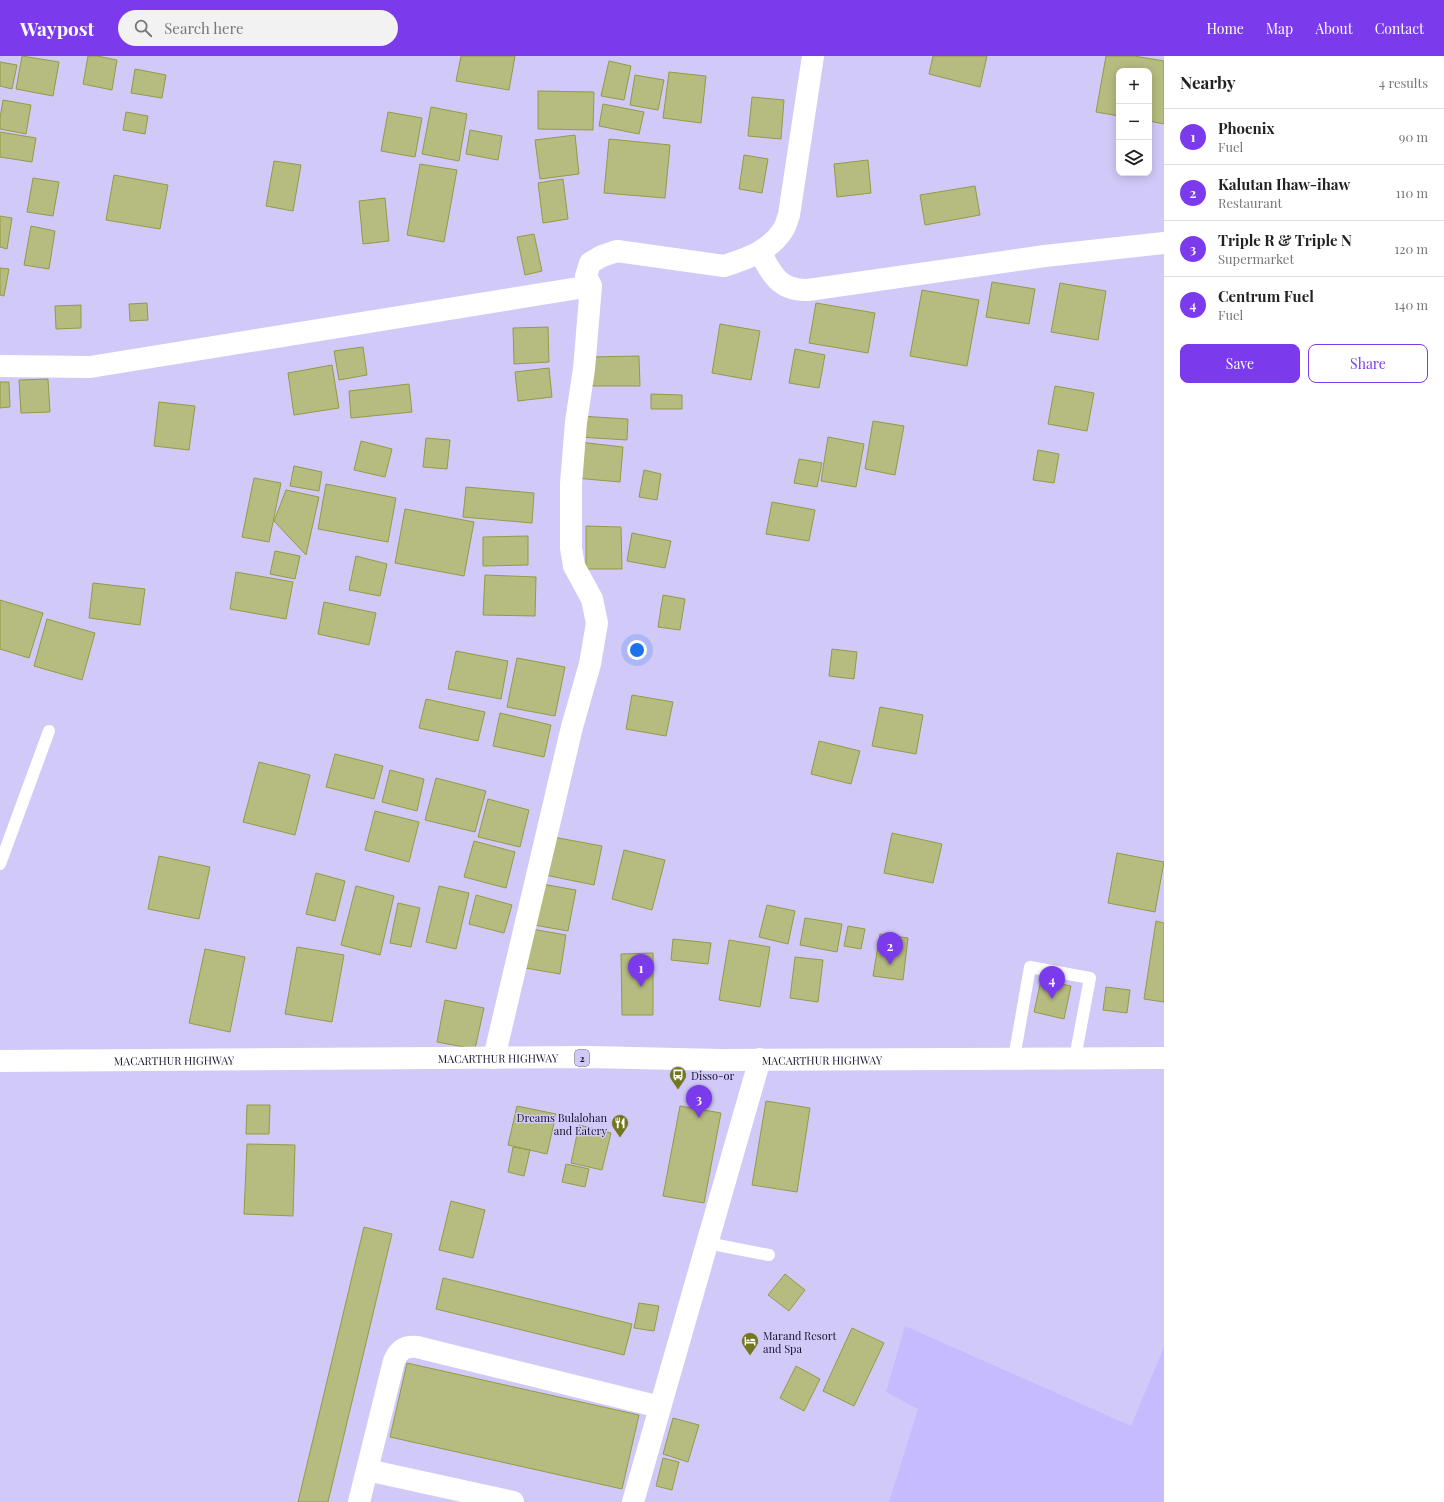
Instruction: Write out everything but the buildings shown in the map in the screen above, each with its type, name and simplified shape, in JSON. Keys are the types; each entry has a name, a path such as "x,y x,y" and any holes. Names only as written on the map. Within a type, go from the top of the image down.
{"main road":[{"path":"494,1058 572,727 590,664 598,623 592,599 574,566 571,548 571,484 575,430 584,369 591,286 586,276 590,263 602,256 617,251 724,266 741,261 760,252 775,240 783,230 789,215 812,56"},
{"path":"760,252 769,271 779,282 788,288 808,290 1045,256 1164,243"},
{"path":"0,366 90,367 591,286"},
{"name":"MACARTHUR HIGHWAY","path":"0,1061 494,1058 1164,1058"},
{"path":"633,1502 760,1059"},
{"path":"359,1502 394,1361 396,1355 402,1349 416,1347 660,1407"},
{"path":"367,1470 514,1502"}],"lane":[{"path":"0,864 49,731"},
{"path":"1014,1058 1030,967 1090,978 1075,1058"},
{"path":"707,1243 769,1256"}],"shaded area":[{"path":"905,1326 1131,1426 1164,1347 1164,1502 889,1502 918,1409 886,1392"}],"place":[{"name":"Kalutan Ihaw-ihaw","path":"890,965"},
{"name":"Phoenix","path":"641,987"},
{"name":"Centrum Fuel","path":"1052,999"},
{"name":"Disso-or","path":"678,1090"},
{"name":"Triple R & Triple N","path":"699,1118"},
{"name":"Dreams Bulalohan and Eatery","path":"620,1138"},
{"name":"Marand Resort and Spa","path":"750,1356"}]}
